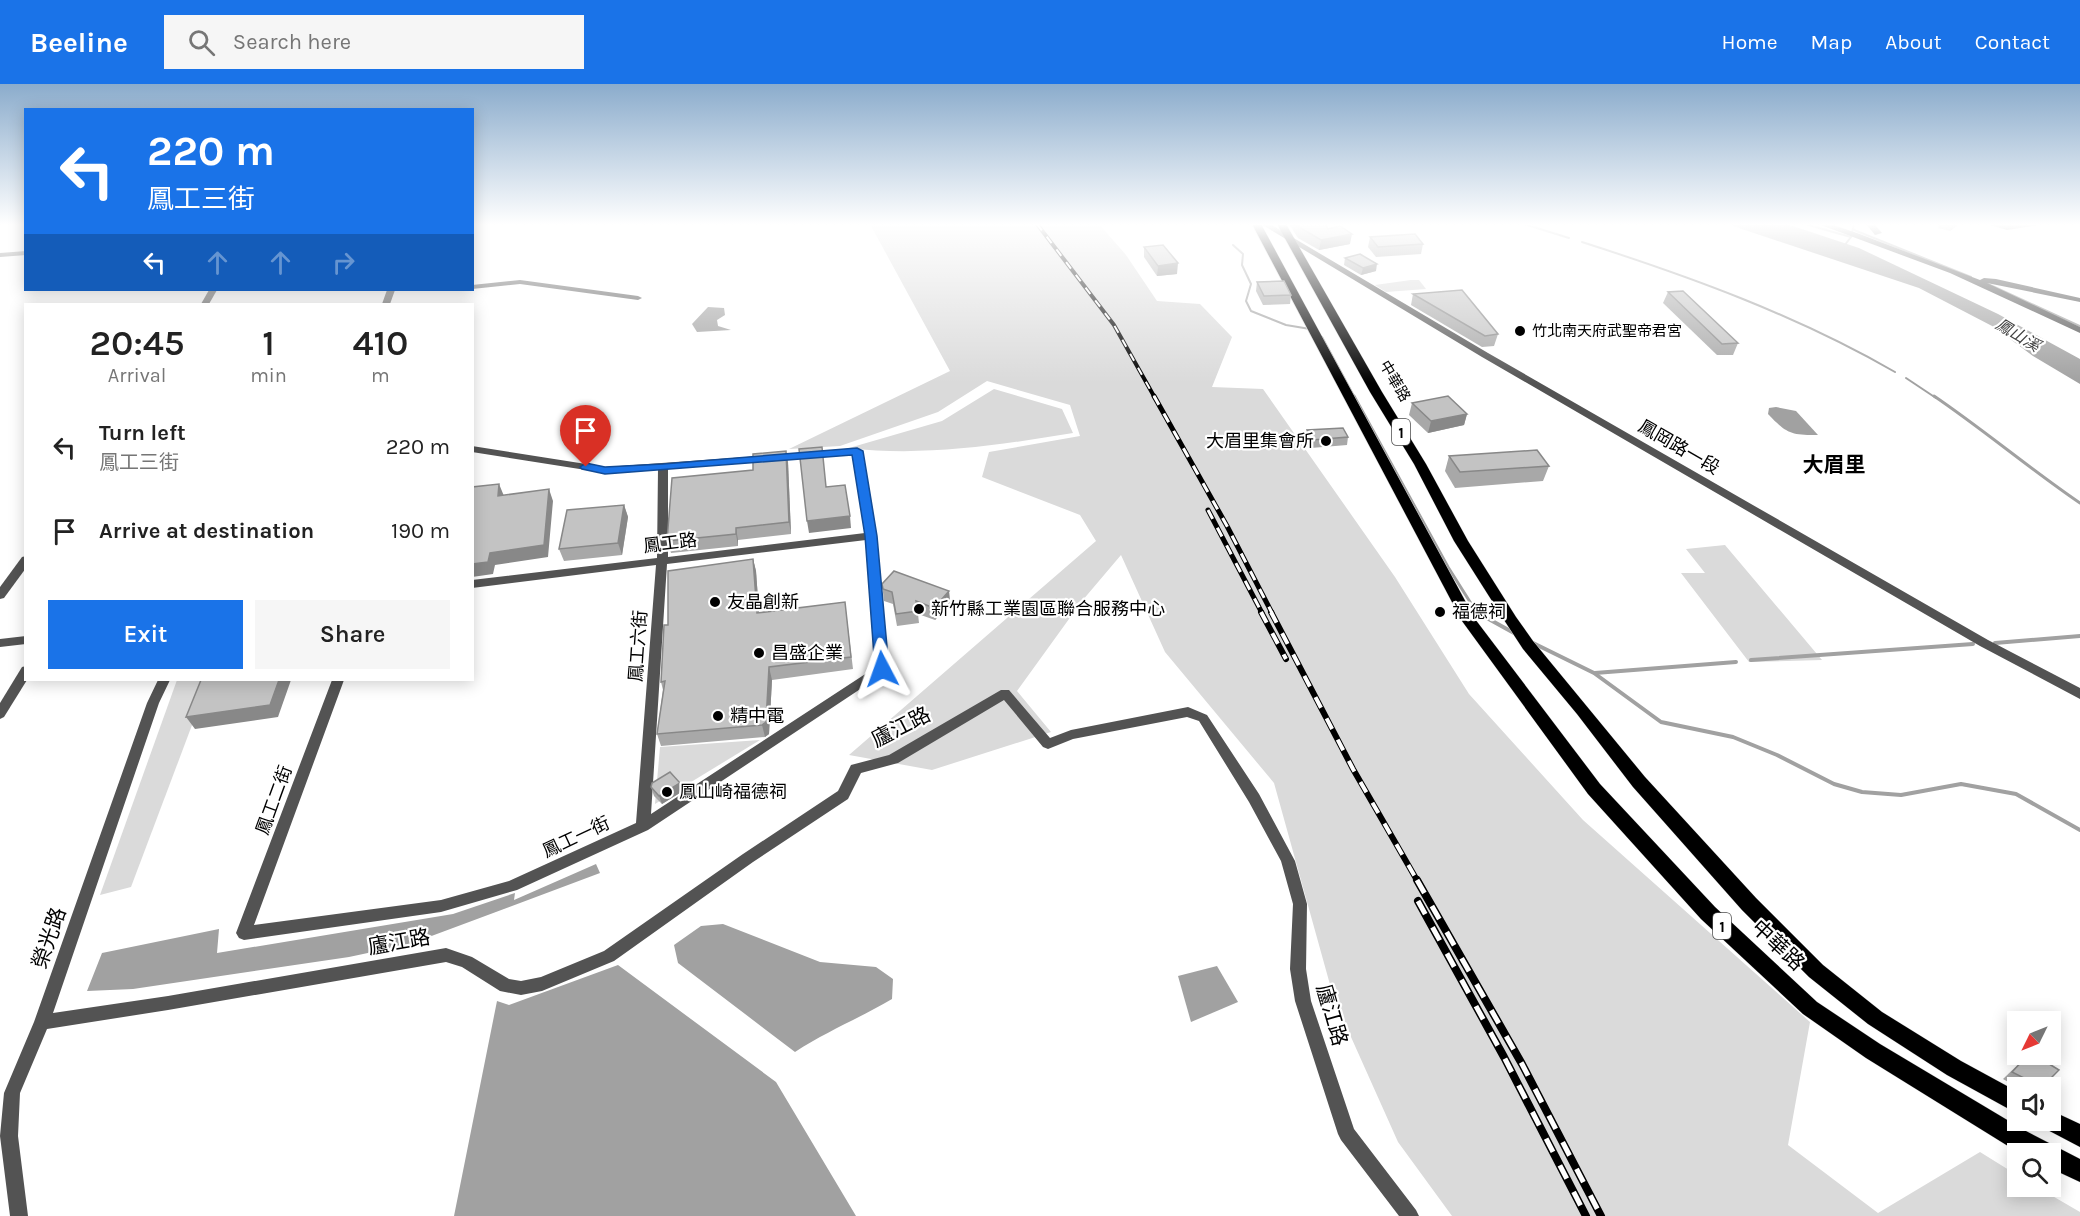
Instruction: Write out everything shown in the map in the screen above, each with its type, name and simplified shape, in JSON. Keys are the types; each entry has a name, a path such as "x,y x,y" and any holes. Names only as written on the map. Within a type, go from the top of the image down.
{"main road":[{"name":"中華路","path":"1284,277 1350,404 1469,621 1594,789 1725,929 1810,1008 1873,1051 2025,1143"},
{"name":"中華路","path":"1312,277 1376,392 1420,464 1461,541 1511,620 1528,645 1640,782 1749,904 1816,971 1875,1018 1954,1068 2007,1098"},
{"path":"2061,1126 2080,1136"},
{"path":"2061,1162 2080,1171"}],"street":[{"name":"鳳岡路一段","path":"1351,277 1984,643 2080,694"},
{"path":"1965,277 2080,330"},
{"path":"1973,280 1996,281 2080,300"},
{"path":"474,287 520,282 638,298"},
{"path":"474,448 605,470 663,468 857,451 871,536"},
{"name":"鳳工六街","path":"643,826 662,560 663,468"},
{"name":"鳳工路","path":"474,584 871,536"},
{"name":"鳳工一街","path":"244,933 441,906 512,886 643,826 882,669 871,536"},
{"path":"0,595 24,562"},
{"path":"0,643 24,639"},
{"path":"0,714 24,673"},
{"name":"榮光路","path":"19,1216 9,1136 12,1093 42,1022 153,703 164,681"},
{"name":"鳳工二街","path":"244,933 338,681"},
{"name":"廬江路","path":"42,1022 168,1003 446,955 467,962 506,986 521,988 542,984 609,956 632,942 747,858 843,795 856,769 893,759 1005,693 1048,744 1071,735 1188,711 1203,718 1254,798 1288,861 1300,904 1298,969 1303,1001 1347,1134 1410,1216"}],"shaded area":[{"path":"899,277 1141,277 1157,301 1200,304 1232,337 1212,387 1263,389 1395,577 1469,694 1583,820 1810,1022 1788,1145 1878,1213 1980,1152 2007,1169 2007,1197 2054,1197 2080,1212 2080,1216 1452,1216 1398,1142 1334,999 1274,783 1165,652 1121,555 1082,601 1017,691 1051,732 932,770 849,755 1096,541 1080,515 982,477 989,452 1080,436 1070,405 987,381 938,412 840,446 789,449 950,371"},
{"path":"1419,280 1426,289 1386,292 1375,285"},
{"path":"994,389 1062,409 1073,433 990,445 933,450 849,448 942,421"},
{"path":"1725,545 1822,660 1749,662 1681,573 1705,573 1686,549"},
{"path":"177,681 209,681 131,887 100,895"},
{"path":"760,740 655,804 660,747"}],"water":[{"name":"鳳山溪","path":"1885,277 1920,277 1998,314 2080,359 2080,384 2033,356 1994,327 1919,288"},
{"path":"708,307 724,308 725,315 717,320 718,326 731,330 697,332 692,324"},
{"path":"1769,408 1796,411 1818,435 1795,434 1780,426 1768,414"},
{"path":"596,864 600,873 410,944 349,957 133,989 87,991 102,953 219,929 217,953 453,914 515,893 514,900"},
{"path":"723,924 820,962 876,967 893,979 892,999 795,1052 678,963 674,945 701,926"},
{"path":"618,965 776,1082 856,1216 454,1216 497,1001 509,1005"},
{"path":"1217,966 1238,1002 1191,1022 1178,976"}],"building":[{"path":"1284,281 1291,295 1264,296 1257,282"},
{"path":"1462,290 1498,334 1485,336 1413,294"},
{"path":"1683,291 1738,343 1722,344 1668,292"},
{"path":"1448,396 1467,414 1431,421 1412,403"},
{"path":"1343,428 1348,437 1312,440 1307,430"},
{"path":"822,447 826,487 845,485 850,516 807,521 799,449"},
{"path":"1537,450 1549,466 1460,472 1449,456"},
{"path":"786,451 789,522 736,528 736,534 667,541 672,478 753,470 753,454"},
{"path":"499,484 498,496 549,489 544,545 490,553 488,562 474,564 474,487"},
{"path":"624,505 618,543 559,549 567,510"},
{"path":"753,559 757,613 845,602 851,657 769,667 766,722 762,725 657,734 665,681 661,682 664,625 668,625 668,571"},
{"path":"894,571 949,591 934,608 916,601 918,611 896,614 892,592 883,589 882,584"},
{"path":"201,681 279,681 270,705 186,717"},
{"path":"670,772 680,783 659,796 651,787 652,783"},
{"path":"2019,1065 2051,1065 2059,1070 2052,1077 2022,1077 2012,1072"}],"waterway":[{"path":"1248,277 1251,284 1246,301 1251,311 1286,325 1310,329"},
{"path":"1685,277 1781,315 1858,351 1895,372"},
{"path":"1988,284 2080,326"},
{"path":"1322,337 1355,398"},
{"path":"1906,378 1936,398"},
{"path":"1354,396 1448,567 1477,612"},
{"path":"1934,396 2080,503"},
{"path":"1477,612 1514,633"},
{"path":"1995,643 2080,636"},
{"path":"1531,642 1594,673 1661,722 1733,737 1777,755 1834,784 1862,792 1901,795 1961,784 2016,794 2080,830"},
{"path":"1751,660 1973,644"},
{"path":"1595,673 1736,662"}],"railway":[{"path":"1077,277 1114,325 1155,398"},
{"path":"1154,396 1227,526 1272,613"},
{"path":"1208,510 1262,613"},
{"path":"1261,612 1286,659"},
{"path":"1271,612 1353,769 1418,882"},
{"path":"1417,880 1522,1064 1601,1216"},
{"path":"1418,901 1504,1057 1586,1216"}],"place":[{"name":"竹北南天府武聖帝君宮","path":"1520,331"},
{"name":"大眉里集會所","path":"1326,441"},
{"name":"友晶創新","path":"715,602"},
{"name":"新竹縣工業園區聯合服務中心","path":"919,609"},
{"name":"福德祠","path":"1440,612"},
{"name":"昌盛企業","path":"759,653"},
{"name":"精中電","path":"718,716"},
{"name":"鳳山崎福德祠","path":"667,792"}],"district":[{"name":"大眉里","path":"1834,465"}],"route":[{"path":"586,467 605,470 663,468 857,451 871,536 882,669"}]}
